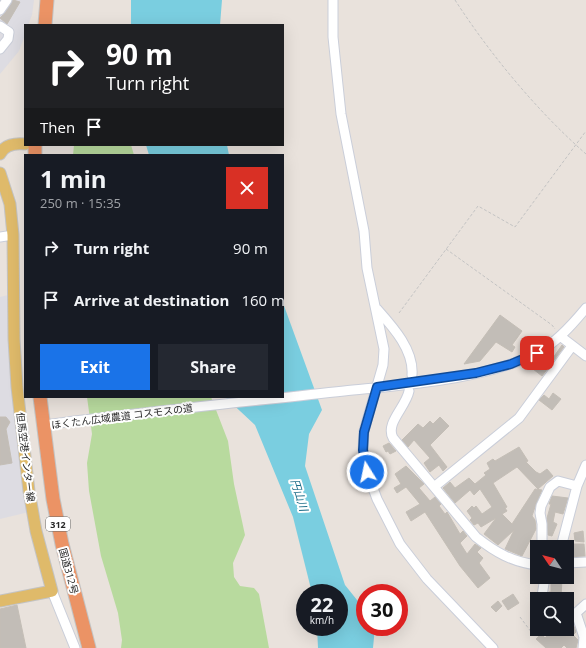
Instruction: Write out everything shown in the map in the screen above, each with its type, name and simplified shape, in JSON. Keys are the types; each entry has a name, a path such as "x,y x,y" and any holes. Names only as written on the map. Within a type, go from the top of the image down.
{"highway":[{"path":"45,24 48,0"},
{"name":"国道312号","path":"40,398 53,499 62,544 90,648"}],"main road":[{"path":"0,154 8,145 17,143 24,144"},
{"name":"但馬空港インター線","path":"0,173 10,204 14,235 14,339 17,387 30,497 36,531 52,591"},
{"path":"0,601 52,591"}],"street":[{"path":"0,10 7,0"},
{"path":"333,0 333,37 341,114 364,231 367,268 377,309 384,349 383,365 373,388 363,450 367,472 376,497 400,544 417,568 458,613 493,648"},
{"path":"0,26 9,32 8,39 0,49"},
{"path":"0,238 14,235"},
{"name":"ほくたん広域農道 コスモスの道","path":"284,398 373,388 476,373 511,364 537,353 560,336 586,308"},
{"path":"377,309 409,354 412,363 412,375"},
{"path":"560,336 586,356"},
{"path":"434,487 519,418 572,346"},
{"path":"409,391 406,401 392,424 391,433 476,537 492,550 509,559 530,564"},
{"name":"ほくたん広域農道 コスモスの道","path":"43,425 284,398"},
{"path":"563,540 576,486 586,465"},
{"path":"542,540 540,513 550,487 558,482 576,486"},
{"path":"574,563 586,562"},
{"path":"52,591 75,648"},
{"path":"582,647 584,637 576,613 586,604"}],"path":[{"path":"455,0 475,32 505,68 531,98 586,154"},
{"path":"399,313 478,206 515,227 586,131"},
{"path":"446,249 552,325 560,336"},
{"path":"520,616 530,630"}],"shaded area":[{"path":"0,0 34,0 32,15 28,24 24,24 24,38 19,51 0,74"},
{"path":"8,295 13,410 16,412 29,512 0,519 0,297"}],"green space":[{"path":"74,146 131,146 134,154 73,154"},
{"path":"87,398 211,398 228,441 234,484 245,535 233,563 234,577 240,586 254,588 259,594 269,648 121,648 122,640 118,613 101,556 89,491 87,463 92,434"}],"water":[{"path":"131,0 222,0 220,24 131,24"},
{"path":"146,146 227,146 229,154 149,154"},
{"name":"円山川","path":"284,306 322,410 309,434 305,466 345,584 310,584 293,517 255,425 226,398 284,398"},
{"path":"348,589 356,599 356,636 374,636 373,648 318,648 317,636 348,636"}],"building":[{"path":"13,0 20,2 7,24 0,18"},
{"path":"500,315 522,331 512,345 515,347 512,352 496,342 480,361 464,364"},
{"path":"562,345 564,347 542,376 533,369 536,365 544,371"},
{"path":"553,393 561,399 552,410 539,400 544,395 549,399"},
{"path":"0,417 6,417 10,422 6,429 12,463 0,465"},
{"path":"440,417 449,426 430,445 447,467 443,471 439,465 430,472 424,463 430,458 414,440 408,447 402,440 418,424 423,428 430,421 433,424"},
{"path":"389,443 396,451 390,454 388,451 386,452 383,446"},
{"path":"519,447 528,461 526,462 536,472 540,474 547,469 553,476 538,489 517,467 493,483 507,507 505,508 507,511 502,514 512,524 535,489 542,490 532,516 535,520 536,529 522,556 505,549 514,530 498,545 484,534 496,518 481,527 478,523 474,525 470,520 472,518 467,511 472,506 474,508 476,506 482,514 492,507 480,489 474,495 470,490 455,503 443,488 450,482 455,488 469,478 475,484 486,475 484,473 490,469 487,463 493,459 495,461"},
{"path":"406,466 424,484 419,488 430,501 435,497 441,504 439,506 445,514 447,512 460,534 463,531 467,536 460,543 467,554 475,544 481,548 477,552 483,558 479,563 490,578 478,588 460,566 425,512 411,521 406,512 420,504 406,487 397,493 394,488 401,484 395,474"},
{"path":"552,496 568,498 563,514 555,512 553,522 557,524 552,536 548,535 547,518"},
{"path":"583,531 584,542 575,541 574,533"},
{"path":"574,544 584,544 585,556 574,557"},
{"path":"551,584 562,584 561,592 551,592"},
{"path":"513,594 519,603 508,610 502,601"},
{"path":"498,601 502,606 496,612 491,607"},
{"path":"17,605 26,648 0,648 0,609"},
{"path":"539,636 543,636 545,638 547,636 574,636 578,640 576,648 567,648 564,645 561,648 546,648 536,639"}],"route":[{"path":"367,472 363,450 364,432 377,387 450,378 476,373 511,364 537,353"}]}
